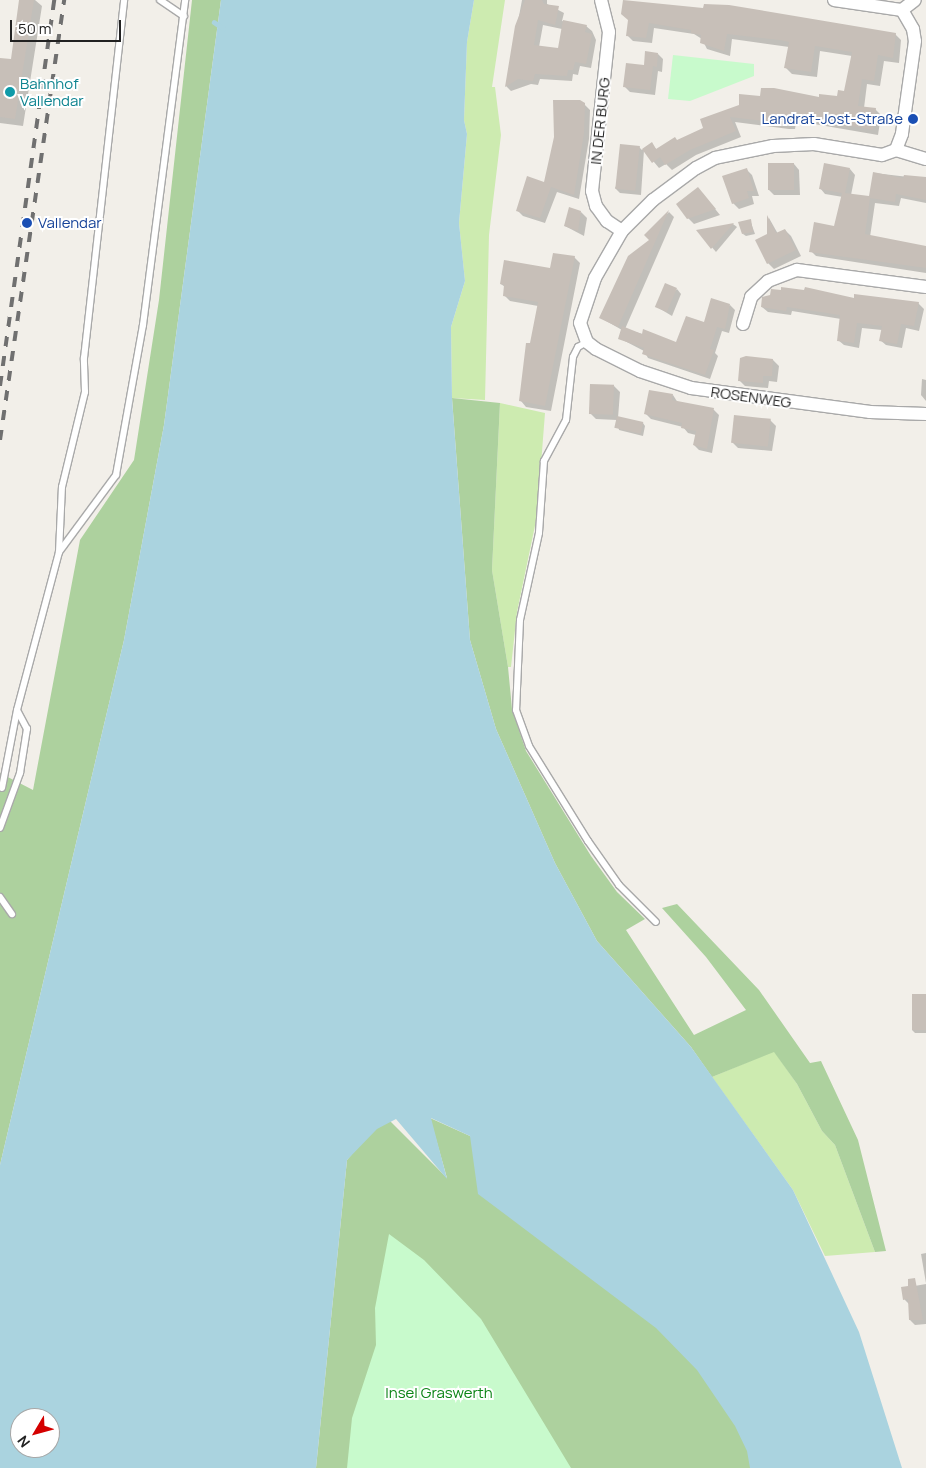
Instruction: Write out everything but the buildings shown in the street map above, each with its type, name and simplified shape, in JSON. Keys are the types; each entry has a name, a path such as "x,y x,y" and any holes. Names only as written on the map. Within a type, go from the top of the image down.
{"street":[{"name":"IN DER BURG","path":"601,0 609,32 592,192 596,206 607,221 622,231"},
{"path":"842,1 902,10 916,0"},
{"path":"896,150 902,134 915,41 913,29 902,10"},
{"path":"587,342 580,323 585,301 606,255 622,231 653,200 716,158 743,150 798,144 882,155 896,150 925,156"},
{"path":"743,324 751,297 758,290 779,276 797,270 926,287"},
{"name":"ROSENWEG","path":"587,342 640,371 709,392 870,412 926,414"}],"lane":[{"path":"2,788 17,710 59,552 62,487 85,392 84,358 124,0"},
{"path":"160,0 184,16"},
{"path":"59,552 116,475 144,325 185,0"},
{"path":"587,342 578,347 573,357 566,420 544,461 539,534 520,620 516,710 529,746 588,842 619,885 656,922"},
{"path":"0,828 20,773 27,729 17,710"},
{"path":"0,897 12,914"}],"green space":[{"path":"192,0 221,0 164,425 124,640 0,1165 0,773 33,790 80,540 134,460 159,300"},
{"path":"474,0 505,0 492,87 495,87 501,135 489,235 485,400 452,398 451,327 465,281 459,223 467,134 464,120 467,42"},
{"path":"673,55 754,64 754,76 690,101 668,99"},
{"path":"452,398 500,403 492,570 508,667 512,709 526,751 591,856 617,892 645,919 626,930 694,1035 746,1010 706,957 662,908 677,904 759,990 810,1063 821,1061 858,1140 886,1251 875,1252 835,1145 822,1131 797,1084 774,1052 712,1077 691,1047 597,941 555,863 496,729 470,640"},
{"path":"500,403 545,413 537,516 517,612 511,667 508,667 492,570"},
{"path":"774,1051 797,1084 822,1131 835,1145 875,1252 825,1256 793,1190 712,1077"},
{"path":"385,1116 447,1178 430,1118 470,1136 686,1340 753,1431 755,1468 316,1468 347,1160"},
{"name":"Insel Graswerth","path":"389,1234 424,1260 481,1319 571,1468 347,1468 352,1418 376,1345 375,1308"}],"water":[{"path":"221,0 474,0 467,42 464,120 467,134 459,223 465,281 451,327 452,398 470,640 496,729 555,863 597,941 691,1047 793,1190 859,1332 902,1468 750,1468 747,1451 735,1426 697,1370 656,1328 478,1194 470,1136 431,1118 447,1179 396,1119 377,1129 347,1160 316,1468 0,1468 0,1165 124,640 164,425"}],"waterway":[{"path":"214,22 223,28"}],"railway":[{"path":"0,386 54,0"},
{"path":"0,440 64,0"}],"place":[{"name":"Bahnhof Vallendar","path":"10,92"},
{"name":"Landrat-Jost-Straße","path":"913,119"},
{"name":"Vallendar","path":"27,223"}]}
